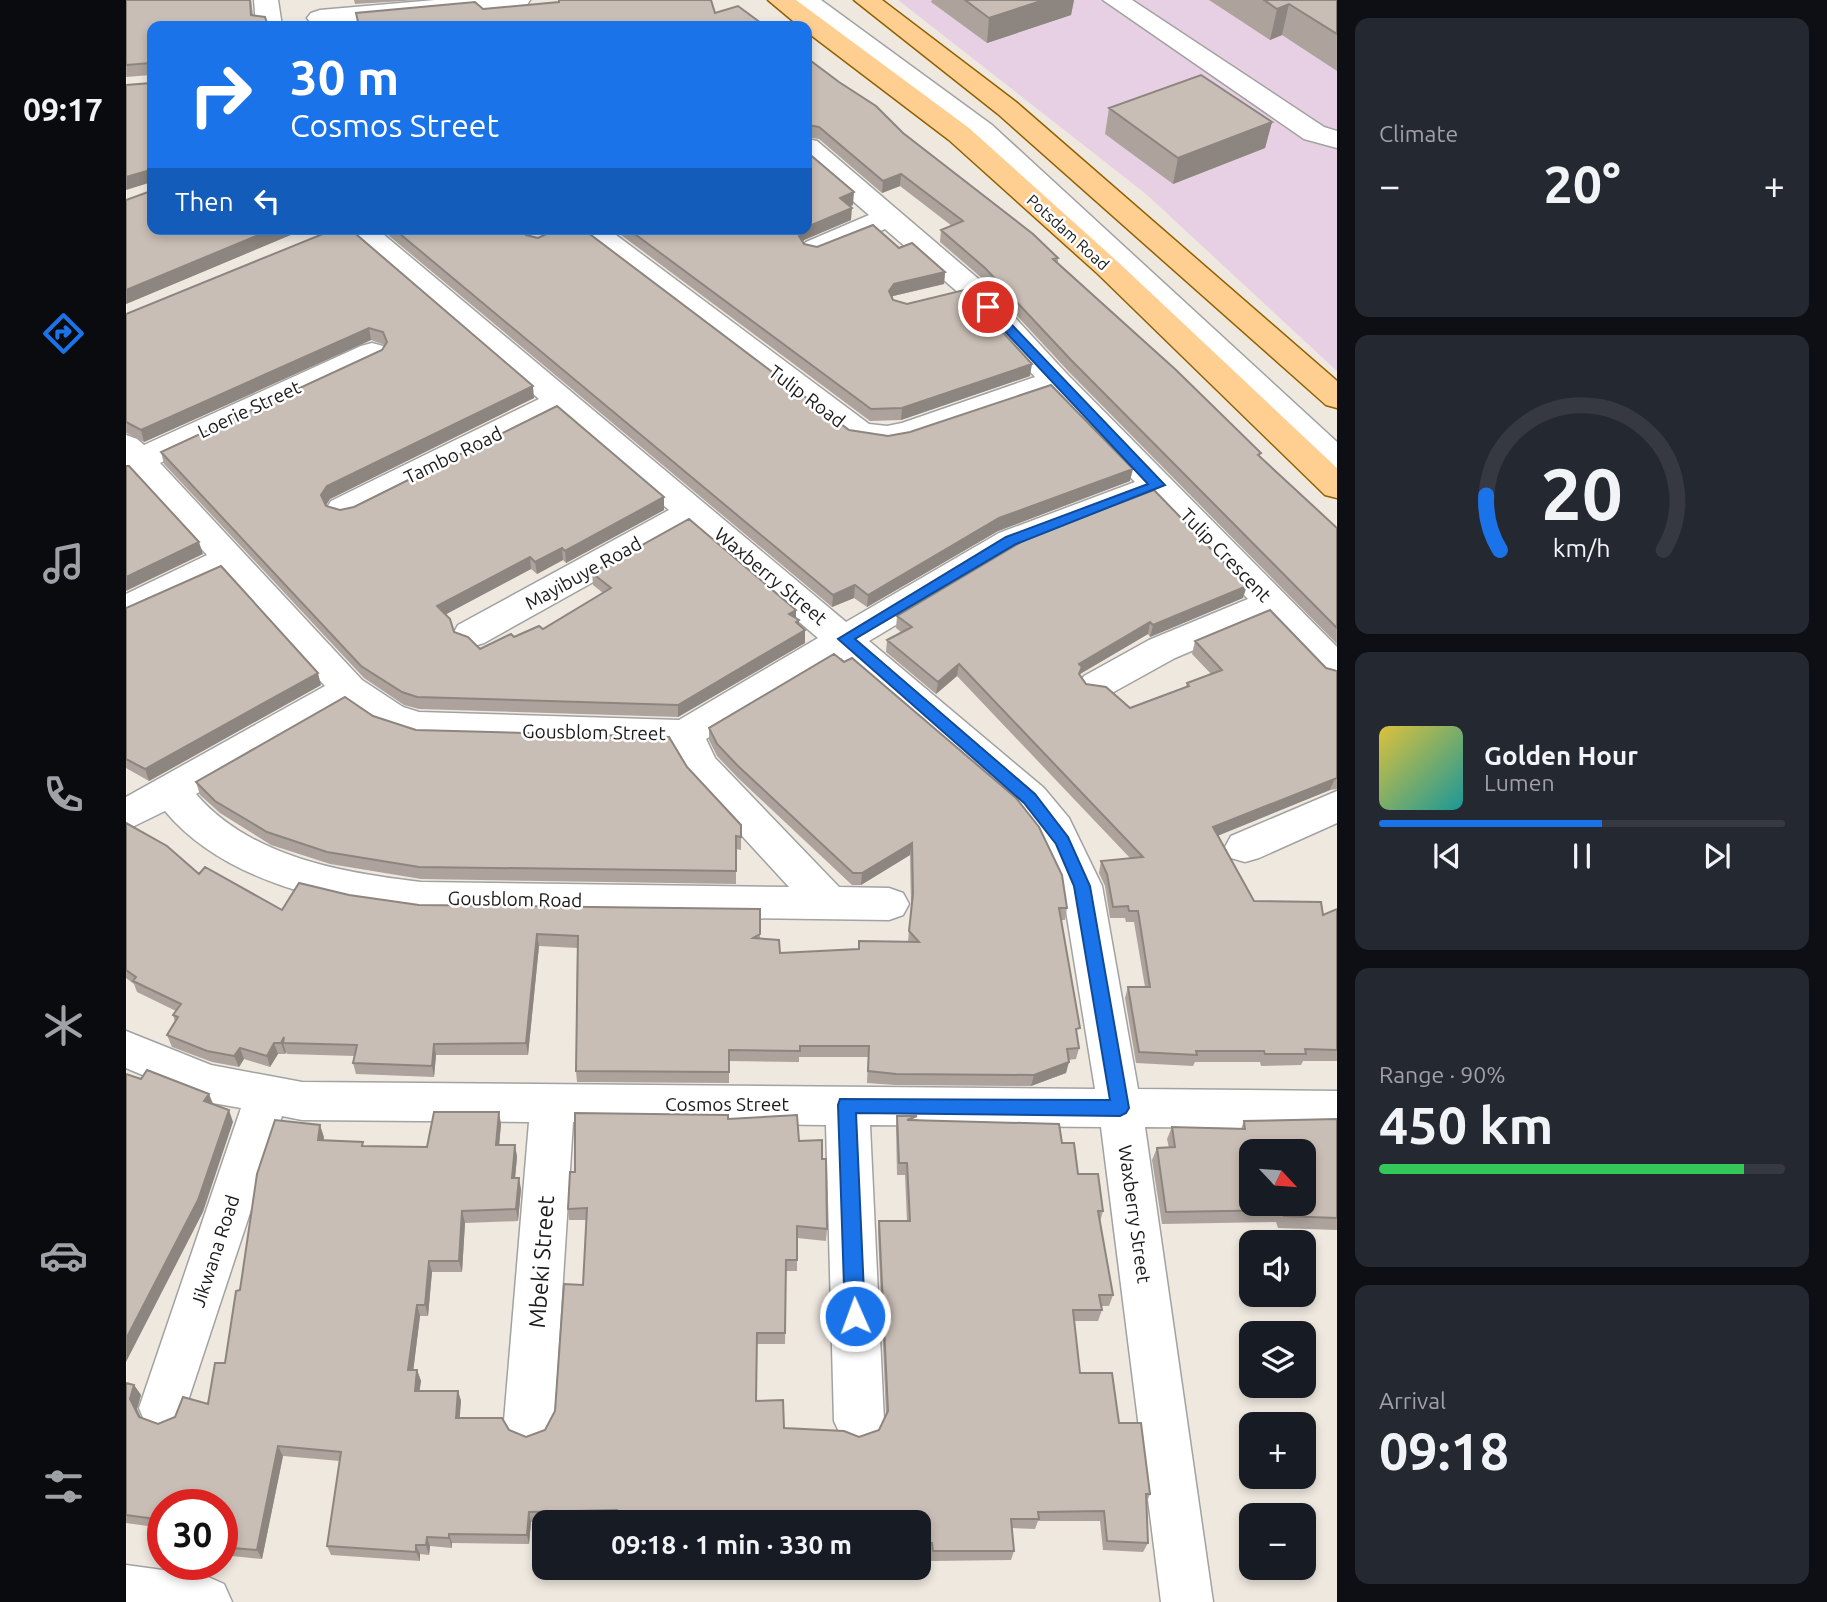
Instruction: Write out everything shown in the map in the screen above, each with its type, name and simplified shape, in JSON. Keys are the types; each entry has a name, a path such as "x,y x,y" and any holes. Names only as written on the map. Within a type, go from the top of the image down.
{"main road":[{"name":"Potsdam Road","path":"780,0 808,21"},
{"path":"866,0 1007,108 1335,394"},
{"name":"Potsdam Road","path":"812,24 959,134 1108,268 1337,487"}],"street":[{"path":"266,0 268,21"},
{"path":"320,13 416,0"},
{"path":"320,13 517,0"},
{"path":"411,21 526,11 524,0"},
{"path":"805,0 982,131 1337,460"},
{"path":"838,0 1075,186 1337,430"},
{"path":"1115,0 1314,133 1337,140"},
{"name":"Tulip Crescent","path":"812,151 944,262 971,288 1056,381 1337,669"},
{"path":"816,248 888,217"},
{"name":"Waxberry Street","path":"366,235 695,511 1030,798 1055,829 1069,853 1082,886 1120,1108 1187,1602"},
{"name":"Tulip Road","path":"598,235 849,427 870,436 908,432 1056,381"},
{"path":"932,298 971,288"},
{"name":"Loerie Street","path":"130,457 372,353"},
{"name":"Tambo Road","path":"343,509 562,400"},
{"name":"Gousblom Street","path":"130,457 349,689 390,717 419,726 685,734 1011,541 1158,485"},
{"name":"Mayibuye Road","path":"471,634 695,511"},
{"path":"126,609 229,559"},
{"path":"1097,685 1162,649 1272,603"},
{"path":"126,815 349,689"},
{"path":"685,734 691,752 702,768 830,904"},
{"name":"Gousblom Road","path":"171,791 206,829 229,843 289,871 383,895 421,898 889,904"},
{"path":"1245,847 1337,806"},
{"name":"Cosmos Street","path":"126,1049 207,1083 302,1101 1337,1110"},
{"name":"Jikwana Road","path":"163,1408 267,1095"},
{"name":"Mbeki Street","path":"529,1421 552,1103"},
{"path":"847,1105 859,1421"},
{"path":"126,1591 206,1602"}],"shaded area":[{"path":"898,0 1337,0 1337,371 1146,194"}],"building":[{"path":"126,0 250,0 251,15 265,17 266,21 147,21 147,63 126,65"},
{"path":"711,0 715,13 738,6 758,21 358,21 356,13 475,2 483,9 559,2"},
{"path":"965,0 1044,0 989,18"},
{"path":"1264,0 1337,0 1337,34 1289,4 1277,9"},
{"path":"812,62 876,106 903,133 1033,234 1058,258 1053,259 1176,370 1261,453 1258,455 1337,528 1337,628 1071,360 985,268 941,230 963,221 901,174 883,181 819,127 812,126"},
{"path":"1201,75 1272,122 1178,158 1109,108"},
{"path":"147,83 147,171 126,177 126,85"},
{"path":"812,156 854,192 840,198 852,208 812,225"},
{"path":"147,192 147,235 259,235 126,290 126,200"},
{"path":"873,225 899,248 912,243 945,272 894,284 889,291 893,300 907,304 964,290 1032,364 902,408 871,409 636,235 800,235 804,244 817,247"},
{"path":"320,235 357,235 533,386 327,486 321,495 326,506 340,510 354,507 557,406 664,497 565,551 562,548 535,562 530,557 437,606 450,619 454,632 468,637 480,649 511,634 514,637 539,626 543,629 611,588 592,573 689,519 796,610 789,614 799,620 796,622 805,630 678,705 417,697 402,692 361,666 161,452 382,350 387,342 383,332 369,328 141,430 126,422 126,314"},
{"path":"401,235 526,235 538,238 544,235 591,235 849,430 888,436 910,432 1051,385 1133,469 999,518 868,595 855,585 833,595"},
{"path":"126,466 129,466 199,542 126,577"},
{"path":"1154,490 1247,586 1153,625 1150,622 1079,664 1082,667 1079,674 1086,684 1106,687 1130,708 1189,686 1187,683 1222,670 1195,641 1270,610 1326,668 1337,671 1337,778 1213,827 1254,901 1321,902 1323,915 1337,909 1337,1050 1305,1049 1306,1054 1265,1054 1264,1051 1196,1051 1197,1055 1139,1052 1128,987 1150,987 1138,911 1129,911 1128,906 1113,907 1107,874 1101,861 1143,857 959,664 938,682 887,640 912,627 897,616 1026,539"},
{"path":"221,566 318,673 145,769 126,759 126,608"},
{"path":"834,654 844,662 852,658 1016,798 1039,827 1062,875 1067,908 1059,908 1080,1028 1076,1029 1079,1048 1067,1049 1069,1062 1034,1075 896,1074 868,1071 869,1046 800,1046 800,1051 729,1050 729,1072 576,1071 578,936 537,934 526,1043 434,1044 432,1066 353,1063 357,1045 283,1043 284,1037 281,1043 274,1043 267,1056 240,1048 234,1056 207,1051 167,1035 178,1017 173,1015 181,1004 133,981 136,977 126,970 126,823 167,846 199,874 205,867 282,910 299,883 349,895 419,905 760,909 760,934 753,938 779,940 780,953 859,949 859,941 919,942 909,931 913,894 912,843 862,873 853,873 738,766 717,744 709,728"},
{"path":"345,697 373,716 416,730 669,737 687,767 741,825 741,837 736,836 736,871 419,867 327,852 267,832 215,801 196,782"},
{"path":"147,1070 209,1094 204,1101 229,1110 198,1200 126,1339 126,1074 141,1079"},
{"path":"434,1112 499,1112 496,1145 515,1145 512,1178 519,1178 516,1209 462,1211 459,1261 429,1261 425,1305 417,1305 408,1370 417,1370 415,1391 458,1391 456,1418 502,1418 509,1430 526,1437 545,1430 555,1411 564,1284 583,1285 587,1208 568,1209 570,1172 575,1172 575,1113 728,1115 728,1119 797,1115 799,1141 822,1140 822,1159 826,1159 827,1229 797,1226 797,1260 786,1260 785,1333 757,1333 756,1401 783,1400 784,1428 844,1431 859,1437 879,1430 888,1411 879,1221 910,1221 907,1163 899,1163 897,1116 917,1116 907,1120 1059,1124 1062,1143 1074,1143 1078,1174 1098,1174 1103,1211 1098,1211 1113,1295 1099,1295 1102,1310 1073,1310 1080,1373 1112,1373 1119,1423 1141,1423 1150,1494 1146,1494 1148,1543 1107,1541 1104,1511 1038,1512 1039,1519 1011,1519 1014,1551 933,1551 931,1510 532,1510 529,1512 527,1535 449,1534 449,1538 427,1537 426,1545 416,1545 416,1552 327,1546 341,1452 278,1446 257,1550 238,1548 238,1489 147,1489 147,1518 126,1515 126,1383 134,1385 130,1399 139,1417 158,1424 175,1417 183,1397 208,1404 215,1363 225,1363 236,1291 240,1290 257,1174 275,1120 320,1125 318,1140 363,1142 362,1146 427,1147"},
{"path":"1337,1119 1337,1218 1284,1216 1316,1216 1316,1139 1239,1139 1239,1211 1166,1212 1157,1148 1175,1147 1172,1127 1245,1129 1244,1121"}],"route":[{"path":"855,1316 847,1105 1120,1108 1082,886 1069,853 1055,829 1030,798 845,639 1011,541 1158,485 988,307"}]}
